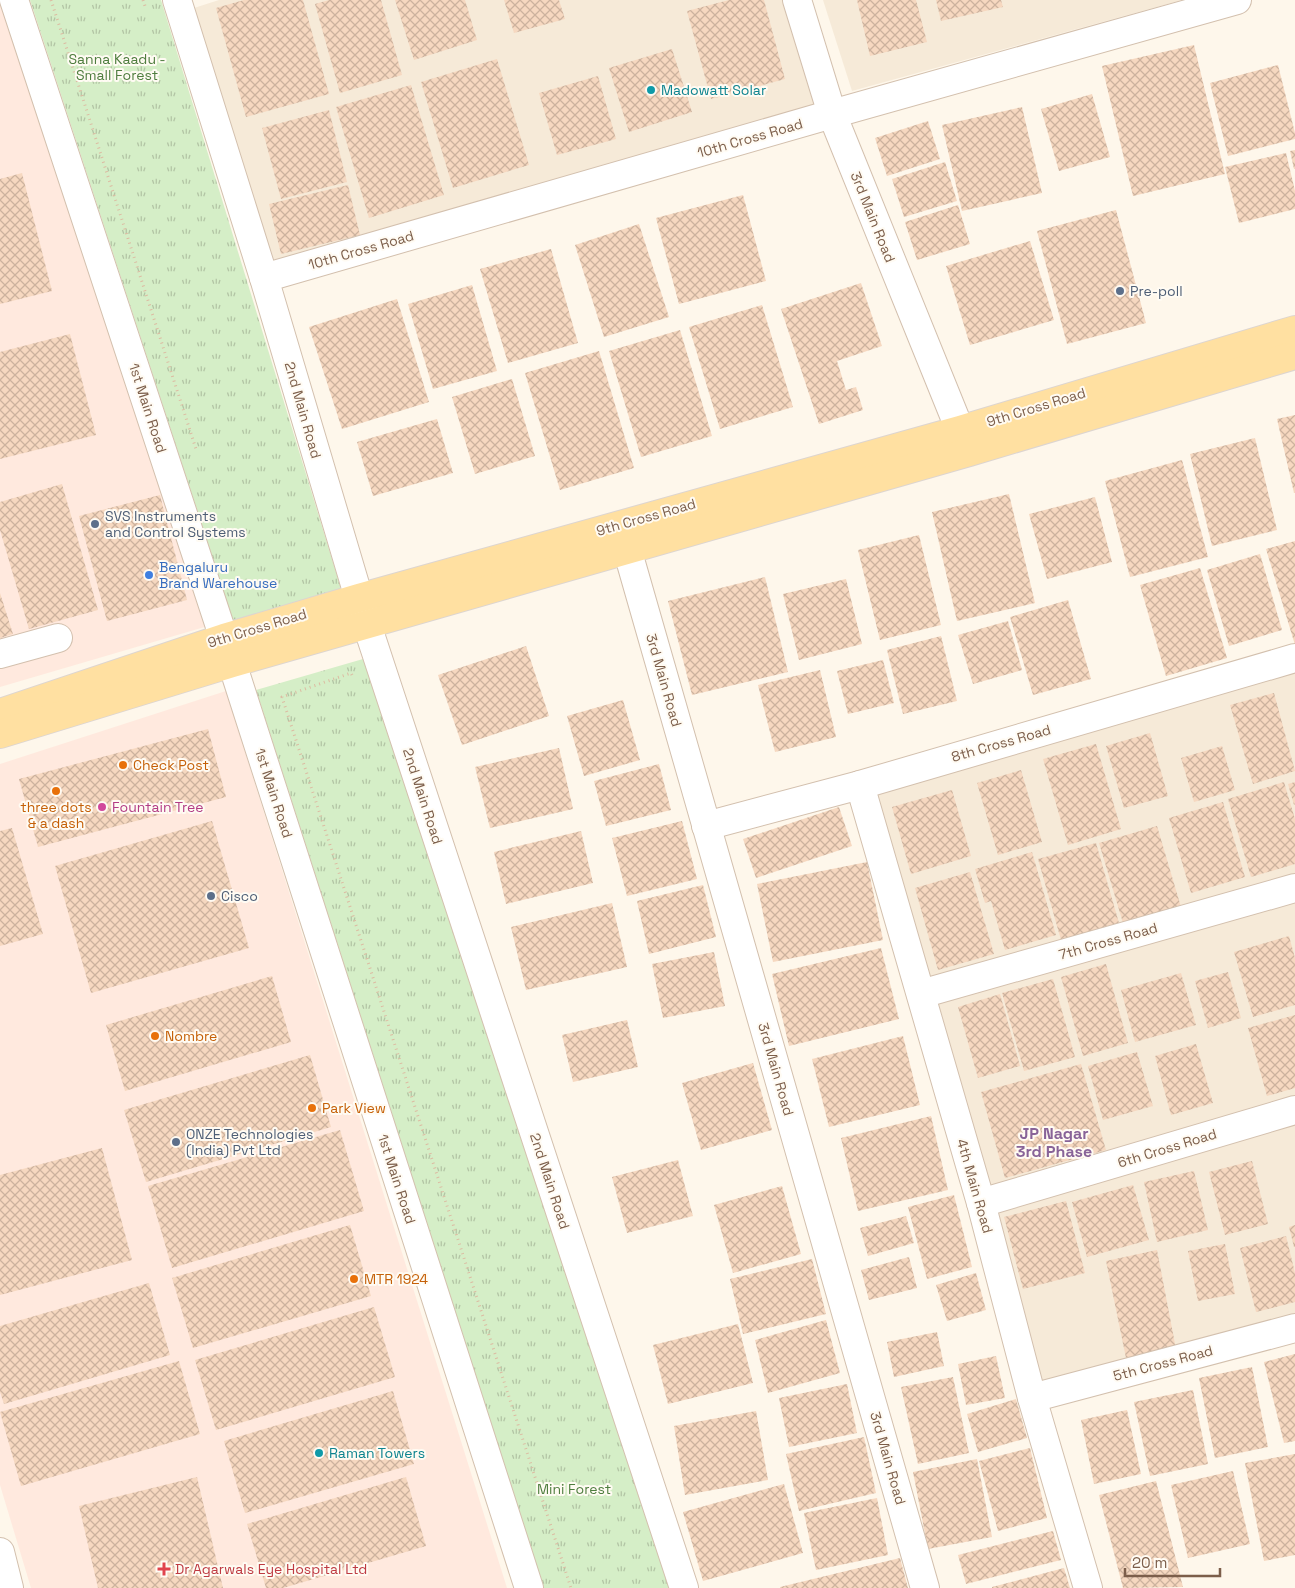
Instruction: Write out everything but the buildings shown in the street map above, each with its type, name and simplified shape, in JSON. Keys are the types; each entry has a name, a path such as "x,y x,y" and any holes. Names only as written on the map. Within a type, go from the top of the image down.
{"main road":[{"name":"9th Cross Road","path":"0,713 224,638 359,598 960,430 1295,330"},
{"name":"9th Cross Road","path":"0,734 232,663 969,452 1295,355"}],"street":[{"name":"1st Main Road","path":"14,0 224,638 528,1588"},
{"name":"2nd Main Road","path":"176,0 264,278 367,625 684,1588"},
{"name":"3rd Main Road","path":"797,0 832,114 960,430"},
{"name":"10th Cross Road","path":"264,278 832,114 1237,0"},
{"name":"3rd Main Road","path":"627,550 925,1588"},
{"path":"0,654 58,638"},
{"name":"8th Cross Road","path":"706,826 860,784 1295,658"},
{"name":"4th Main Road","path":"860,784 980,1203 1032,1398 1088,1588"},
{"name":"7th Cross Road","path":"921,994 1295,888"},
{"name":"6th Cross Road","path":"980,1203 1295,1110"},
{"name":"5th Cross Road","path":"1032,1398 1295,1328"},
{"path":"0,1552 9,1588"}],"path":[{"path":"51,0 197,452"},
{"path":"143,0 146,9"},
{"path":"354,683 351,673 282,697 571,1588"}],"shaded area":[{"path":"0,0 3,0 208,626 0,687"},
{"path":"219,0 787,0 819,103 270,266 194,8"},
{"path":"823,0 1182,0 852,91"},
{"path":"1295,673 1295,878 931,980 876,792"},
{"path":"226,691 507,1588 31,1588 0,1485 0,764"},
{"path":"1295,899 1295,1098 991,1187 937,999"},
{"path":"1295,1120 1295,1321 1041,1388 992,1210"}],"green space":[{"name":"Sanna Kaadu - Small Forest","path":"30,0 161,0 343,595 235,626"},
{"name":"Mini Forest","path":"363,659 669,1588 544,1588 256,690"}],"place":[{"name":"Madowatt Solar","path":"651,90"},
{"name":"Pre-poll","path":"1120,291"},
{"name":"SVS Instruments and Control Systems","path":"95,524"},
{"name":"Bengaluru Brand Warehouse","path":"149,575"},
{"name":"Check Post","path":"123,765"},
{"name":"three dots & a dash","path":"56,791"},
{"name":"Fountain Tree","path":"102,807"},
{"name":"Cisco","path":"211,896"},
{"name":"Nombre","path":"155,1036"},
{"name":"Park View","path":"312,1108"},
{"name":"ONZE Technologies (India) Pvt Ltd","path":"176,1142"},
{"name":"MTR 1924","path":"354,1279"},
{"name":"Raman Towers","path":"319,1453"},
{"name":"Dr Agarwals Eye Hospital Ltd","path":"164,1569"}],"district":[{"name":"JP Nagar 3rd Phase","path":"1054,1142"}]}
